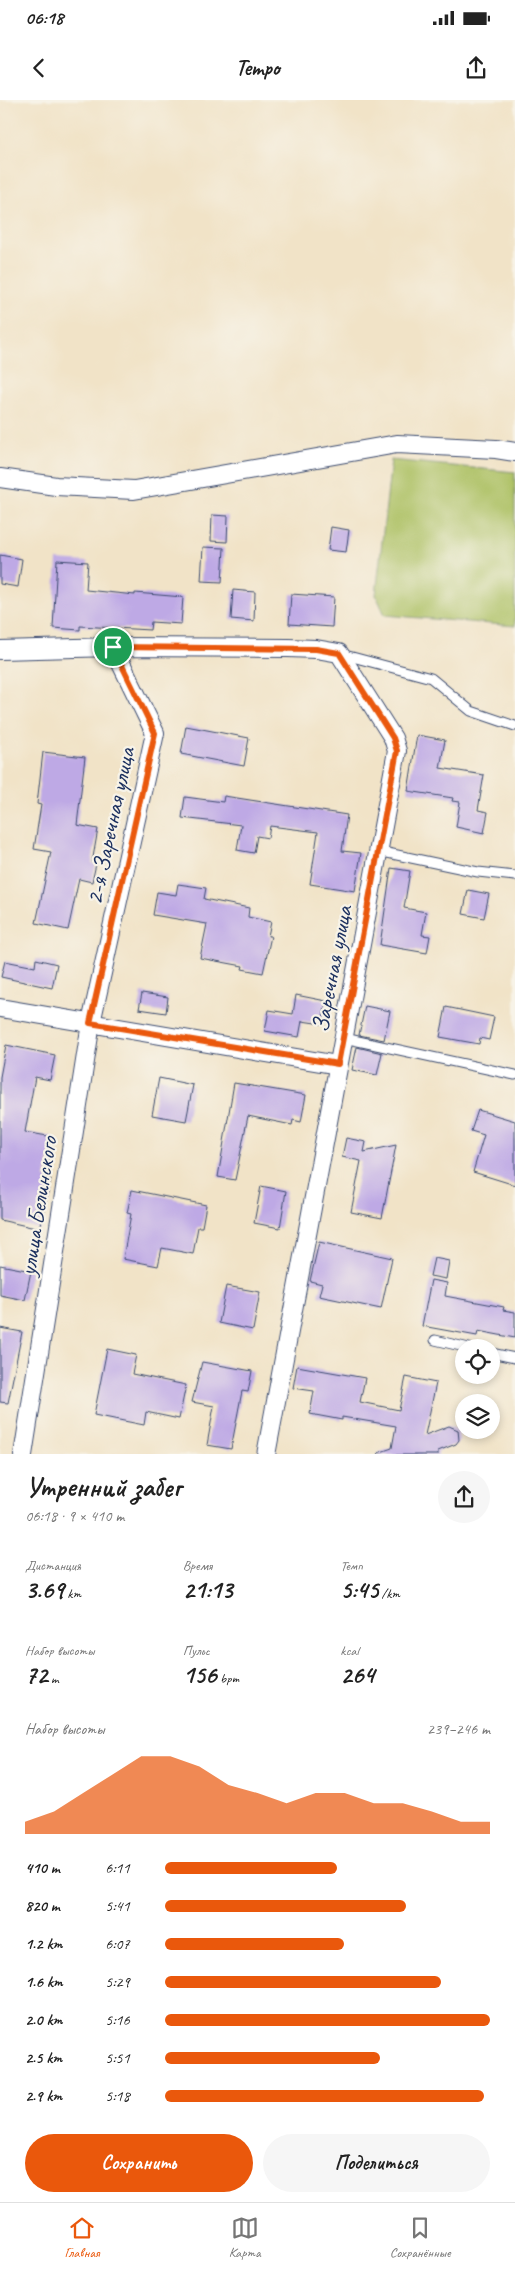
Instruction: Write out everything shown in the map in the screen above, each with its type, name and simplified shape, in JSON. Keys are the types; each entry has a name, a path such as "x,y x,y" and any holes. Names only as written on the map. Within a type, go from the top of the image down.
{"street":[{"path":"0,478 56,486 134,490 397,444 496,449 515,452"},
{"path":"0,650 113,647 316,649 339,653"},
{"name":"2-я Заречная улица","path":"90,1023 155,733 113,647"},
{"name":"Заречная улица","path":"266,1454 397,751 393,738 339,653"},
{"path":"0,1008 338,1064"},
{"name":"улица Белинского","path":"23,1454 90,1023"}],"lane":[{"path":"339,653 431,678 471,711 515,726"},
{"path":"378,851 478,872 515,876"},
{"path":"344,1038 515,1075"},
{"path":"435,1340 455,1345"},
{"path":"500,1355 515,1358"}],"green space":[{"path":"391,460 515,472 515,626 385,615 376,595"}],"building":[{"path":"212,515 228,516 227,542 211,541"},
{"path":"331,527 349,530 346,552 328,550"},
{"path":"203,547 224,548 222,582 201,581"},
{"path":"0,555 22,559 18,587 0,584"},
{"path":"57,560 88,562 86,590 183,597 181,624 151,622 150,630 80,626 80,630 53,628"},
{"path":"233,590 255,592 254,621 231,619"},
{"path":"291,594 334,597 332,627 289,624"},
{"path":"186,726 249,738 244,766 181,754"},
{"path":"417,735 445,740 440,768 484,775 478,810 488,812 484,833 456,827 460,802 452,801 453,798 408,791"},
{"path":"43,752 85,757 77,825 98,829 92,863 96,864 92,882 79,879 68,930 36,923 51,852 34,849 41,805 37,804"},
{"path":"224,796 347,815 342,851 361,853 355,891 310,884 318,832 270,826 268,838 257,836 254,853 237,850 241,825 182,818 185,797 223,802"},
{"path":"391,868 410,871 404,908 426,912 422,935 430,936 427,953 380,945"},
{"path":"178,884 206,888 204,899 249,908 248,917 271,922 268,936 271,936 263,973 242,969 243,966 200,958 207,924 153,915 157,892 176,895"},
{"path":"468,890 489,894 484,918 463,914"},
{"path":"36,959 57,964 52,988 1,977 5,961 35,967"},
{"path":"142,993 168,997 166,1013 139,1009"},
{"path":"296,995 326,1001 322,1024 302,1021 299,1037 265,1031 269,1010 293,1014"},
{"path":"365,1006 390,1011 384,1040 359,1035"},
{"path":"446,1007 494,1017 489,1040 480,1038 479,1044 440,1037"},
{"path":"6,1045 55,1055 50,1080 35,1077 25,1132 53,1137 45,1178 51,1179 40,1229 0,1220 0,1077"},
{"path":"357,1047 382,1053 377,1075 352,1070"},
{"path":"159,1078 193,1085 186,1121 152,1115"},
{"path":"234,1083 306,1095 301,1122 293,1120 292,1125 248,1116 235,1180 218,1177"},
{"path":"478,1110 515,1121 515,1185 473,1172 484,1135 471,1131"},
{"path":"346,1138 366,1142 364,1152 396,1145 382,1218 351,1212 361,1161 342,1157"},
{"path":"261,1186 286,1191 280,1228 254,1223"},
{"path":"132,1190 206,1205 202,1227 198,1227 193,1254 162,1248 158,1266 123,1259 131,1214 127,1213"},
{"path":"319,1242 392,1258 381,1309 319,1296 322,1284 310,1281"},
{"path":"434,1258 449,1261 446,1279 430,1276"},
{"path":"0,1265 31,1271 25,1300 0,1295"},
{"path":"431,1280 447,1283 445,1296 504,1307 503,1310 515,1312 515,1338 478,1331 477,1336 422,1326"},
{"path":"226,1286 260,1292 253,1330 219,1323"},
{"path":"0,1328 22,1332 8,1403 0,1402"},
{"path":"107,1349 136,1355 132,1374 186,1385 179,1419 146,1412 144,1425 94,1415"},
{"path":"202,1362 252,1371 248,1392 242,1391 231,1449 207,1445 214,1406 192,1402"},
{"path":"297,1366 365,1378 360,1402 399,1410 406,1377 436,1383 425,1435 449,1426 455,1429 455,1439 459,1440 456,1444 438,1451 438,1454 378,1454 392,1448 396,1426 342,1417 342,1420 310,1414 314,1391 293,1388"}],"route":[{"path":"113,647 316,649 339,653 393,738 397,751 338,1064 90,1023 155,733 139,704 113,647"}]}
